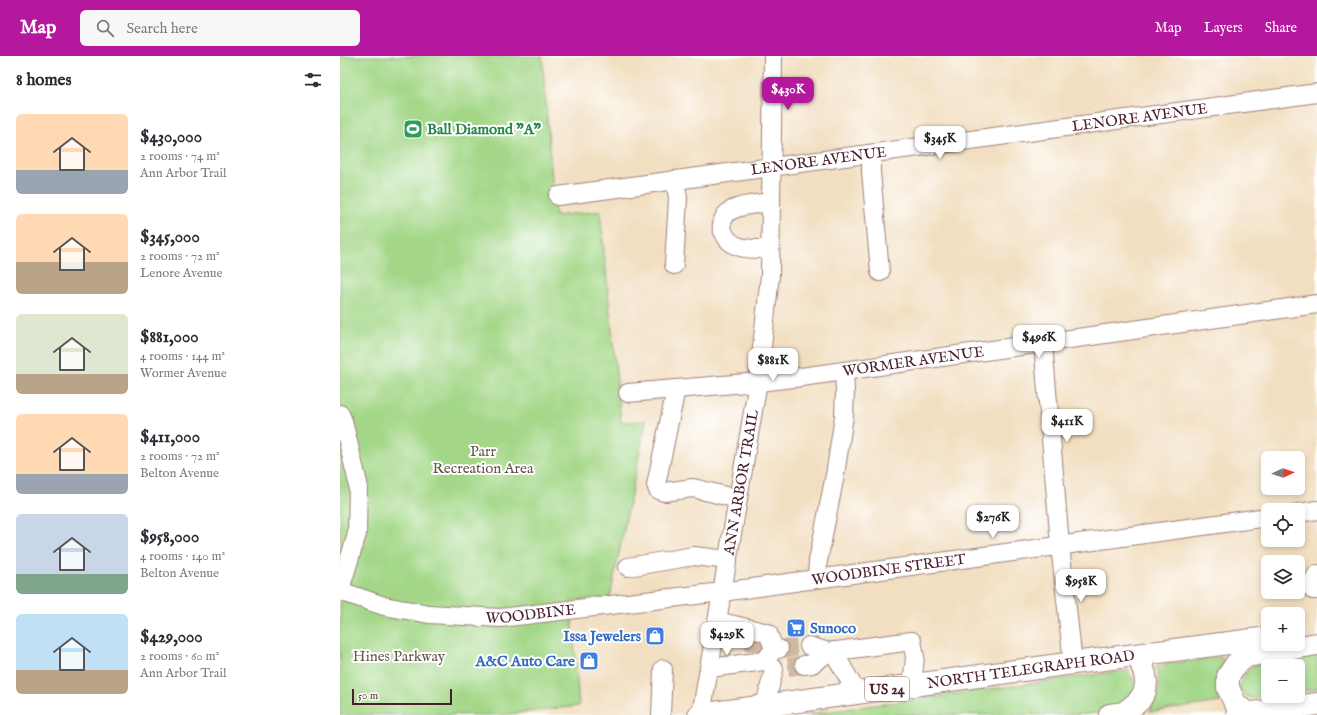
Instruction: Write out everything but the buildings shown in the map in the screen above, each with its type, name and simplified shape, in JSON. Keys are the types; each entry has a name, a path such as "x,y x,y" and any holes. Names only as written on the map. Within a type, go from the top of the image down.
{"main road":[{"path":"1305,633 1317,632"},
{"name":"NORTH TELEGRAPH ROAD","path":"700,715 1073,663 1261,639"},
{"path":"1317,644 1247,656 1236,664 1228,676 1228,688 1242,714 1317,704"},
{"path":"1110,715 1124,713 1140,700 1145,691 1145,674 1138,655"}],"street":[{"name":"ANN ARBOR TRAIL","path":"700,715 758,382 770,276 773,56"},
{"name":"LENORE AVENUE","path":"558,196 772,166 871,155 1317,93"},
{"path":"871,155 871,172 880,272"},
{"path":"674,265 678,198 676,180"},
{"path":"770,249 742,248 733,245 726,239 721,228 723,218 730,210 743,206 771,202"},
{"name":"WORMER AVENUE","path":"628,393 758,382 844,371 1317,304"},
{"path":"1043,343 1060,545 1073,663"},
{"path":"817,578 818,561 844,416 844,371"},
{"path":"676,389 656,485 658,490 664,492 693,488 738,499"},
{"path":"340,414 358,483 357,534 340,591"},
{"path":"1305,512 1317,510"},
{"name":"WOODBINE STREET","path":"722,592 1261,518"},
{"path":"628,567 694,556 728,560"},
{"path":"1317,574 1311,585 1313,590 1317,590"},
{"name":"WOODBINE","path":"340,591 384,606 429,614 500,618 722,592"},
{"path":"717,621 770,654 812,664 831,652"},
{"path":"809,646 831,652 912,641 915,657 912,686"},
{"path":"831,652 857,693"},
{"path":"709,668 770,654"},
{"path":"765,706 770,654"},
{"path":"661,715 656,693 663,669"}],"green space":[{"name":"Parr Recreation Area","path":"340,56 542,56 555,216 600,211 621,422 646,421 610,597 571,601 579,706 501,715 340,715"},
{"path":"1317,651 1317,689 1305,691 1305,659 1282,659"},
{"path":"1219,657 1223,659 1224,662 1220,670 1218,692 1220,702 1151,712 1150,710 1159,689 1159,678 1156,666"},
{"path":"1261,664 1261,697 1248,697 1243,694 1240,687 1242,679 1252,666"},
{"path":"1129,670 1128,673 1133,678 1135,684 1134,691 1130,697 1111,709 1096,713 1074,715 802,715"}],"tunnel":[{"path":"753,652 756,637"},
{"path":"779,649 809,646"},
{"path":"788,667 804,665"}],"place":[{"name":"Ball Diamond \"A\"","path":"413,129"},
{"name":"Sunoco","path":"796,628"},
{"name":"Issa Jewelers","path":"655,636"},
{"name":"A&C Auto Care","path":"589,661"}],"park label":[{"name":"Hines Parkway","path":"399,656"}]}
